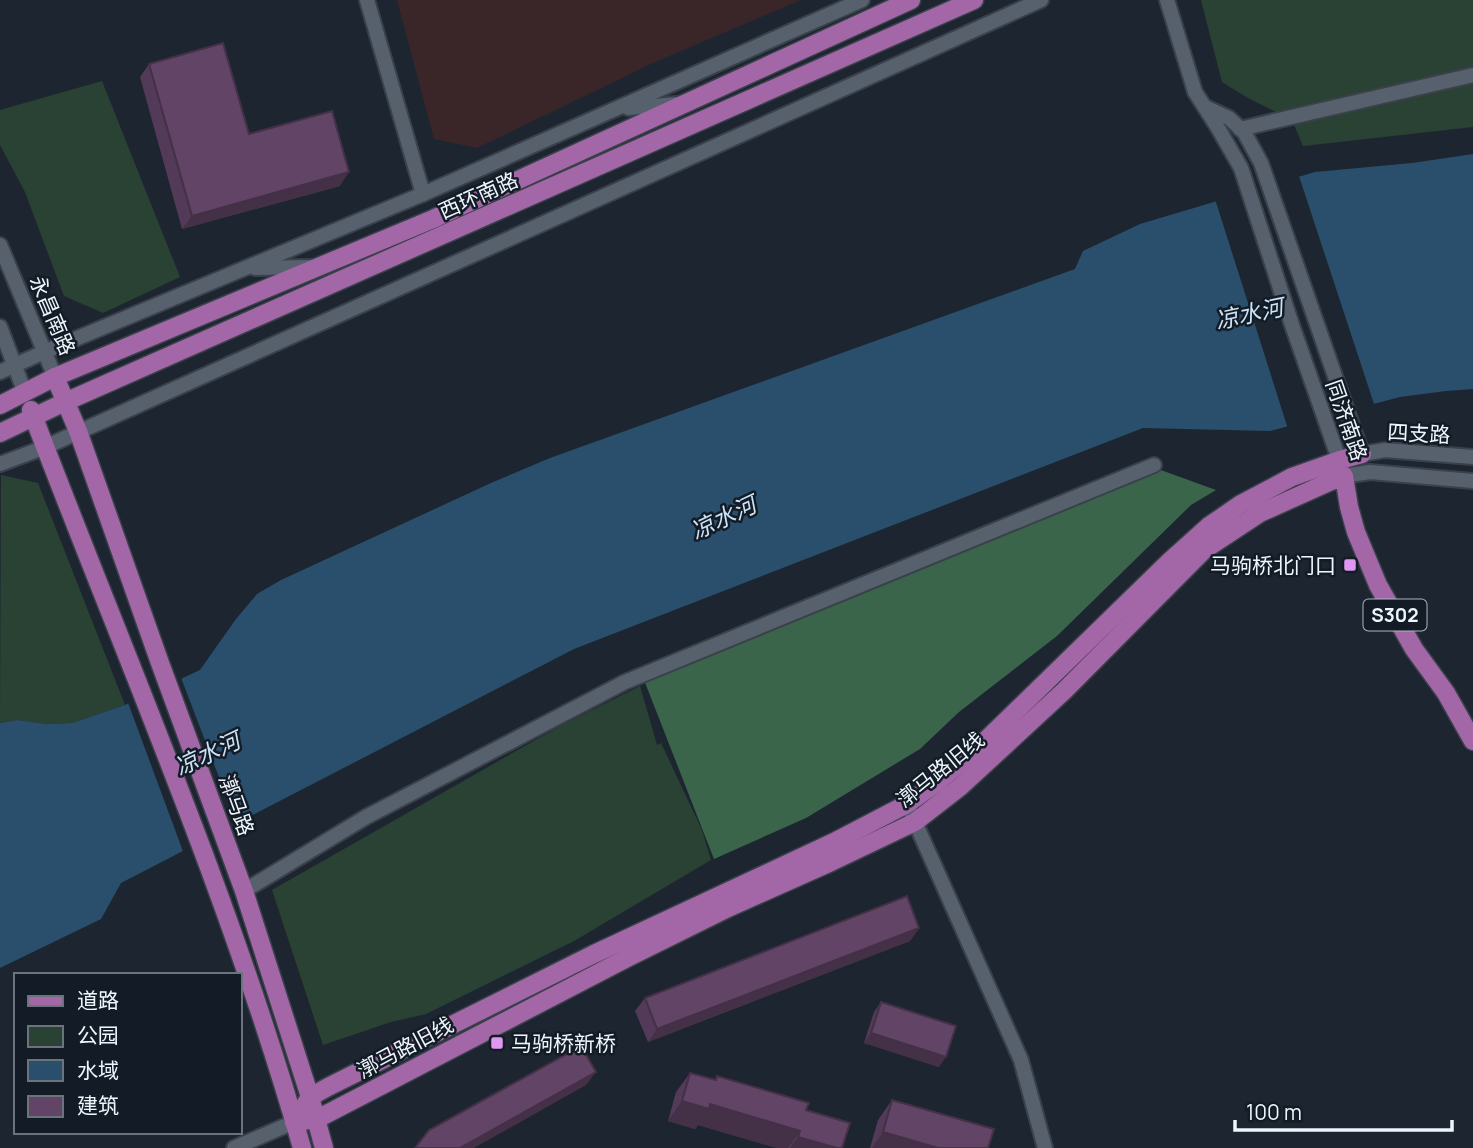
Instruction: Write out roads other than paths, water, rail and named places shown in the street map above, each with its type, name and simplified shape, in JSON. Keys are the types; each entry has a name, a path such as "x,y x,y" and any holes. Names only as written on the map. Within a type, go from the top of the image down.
{"main road":[{"name":"西环南路","path":"0,405 55,377 433,219 911,0"},
{"name":"西环南路","path":"0,433 975,0"},
{"name":"永昌南路","path":"55,377 65,402"},
{"path":"25,393 219,895 302,1148"},
{"name":"漷马路","path":"65,402 79,433 242,884 324,1148"},
{"name":"漷马路旧线","path":"295,1122 317,1119 629,957 915,822 960,786 1064,691 1204,550 1260,513 1342,468 1362,454"},
{"name":"漷马路旧线","path":"310,1097 594,954 834,842 907,804 980,746 1209,526 1241,504 1292,477 1342,468"},
{"name":"S302","path":"1342,468 1356,532 1378,585 1413,649 1446,694 1473,741"},
{"path":"295,1122 310,1097"}],"street":[{"path":"367,0 423,194"},
{"path":"0,372 423,194 862,0"},
{"path":"0,464 79,433 1041,0"},
{"name":"同济南路","path":"1167,0 1195,93 1241,168 1342,468"},
{"path":"1240,129 1473,75"},
{"path":"615,109 686,103"},
{"name":"同济南路","path":"1204,106 1229,118 1250,141 1261,163 1362,454"},
{"name":"永昌南路","path":"0,245 55,377"},
{"path":"245,268 320,266"},
{"path":"0,327 25,393"},
{"name":"四支路","path":"1362,454 1385,450 1473,457"},
{"path":"242,884 625,682 1154,465"},
{"name":"四支路","path":"1342,468 1473,481"},
{"path":"907,804 1021,1060 1045,1148"},
{"path":"234,1148 295,1122"}],"water":[{"name":"凉水河","path":"1473,154 1473,389 1400,397 1270,431 1143,428 574,649 121,883 101,919 0,968 0,723 18,720 46,724 72,723 125,705 200,670 257,594 281,580 550,458 1075,269 1083,251 1140,224 1315,172"}],"place":[{"name":"马驹桥北门口","path":"1350,565"},
{"name":"马驹桥新桥","path":"497,1043"}]}
